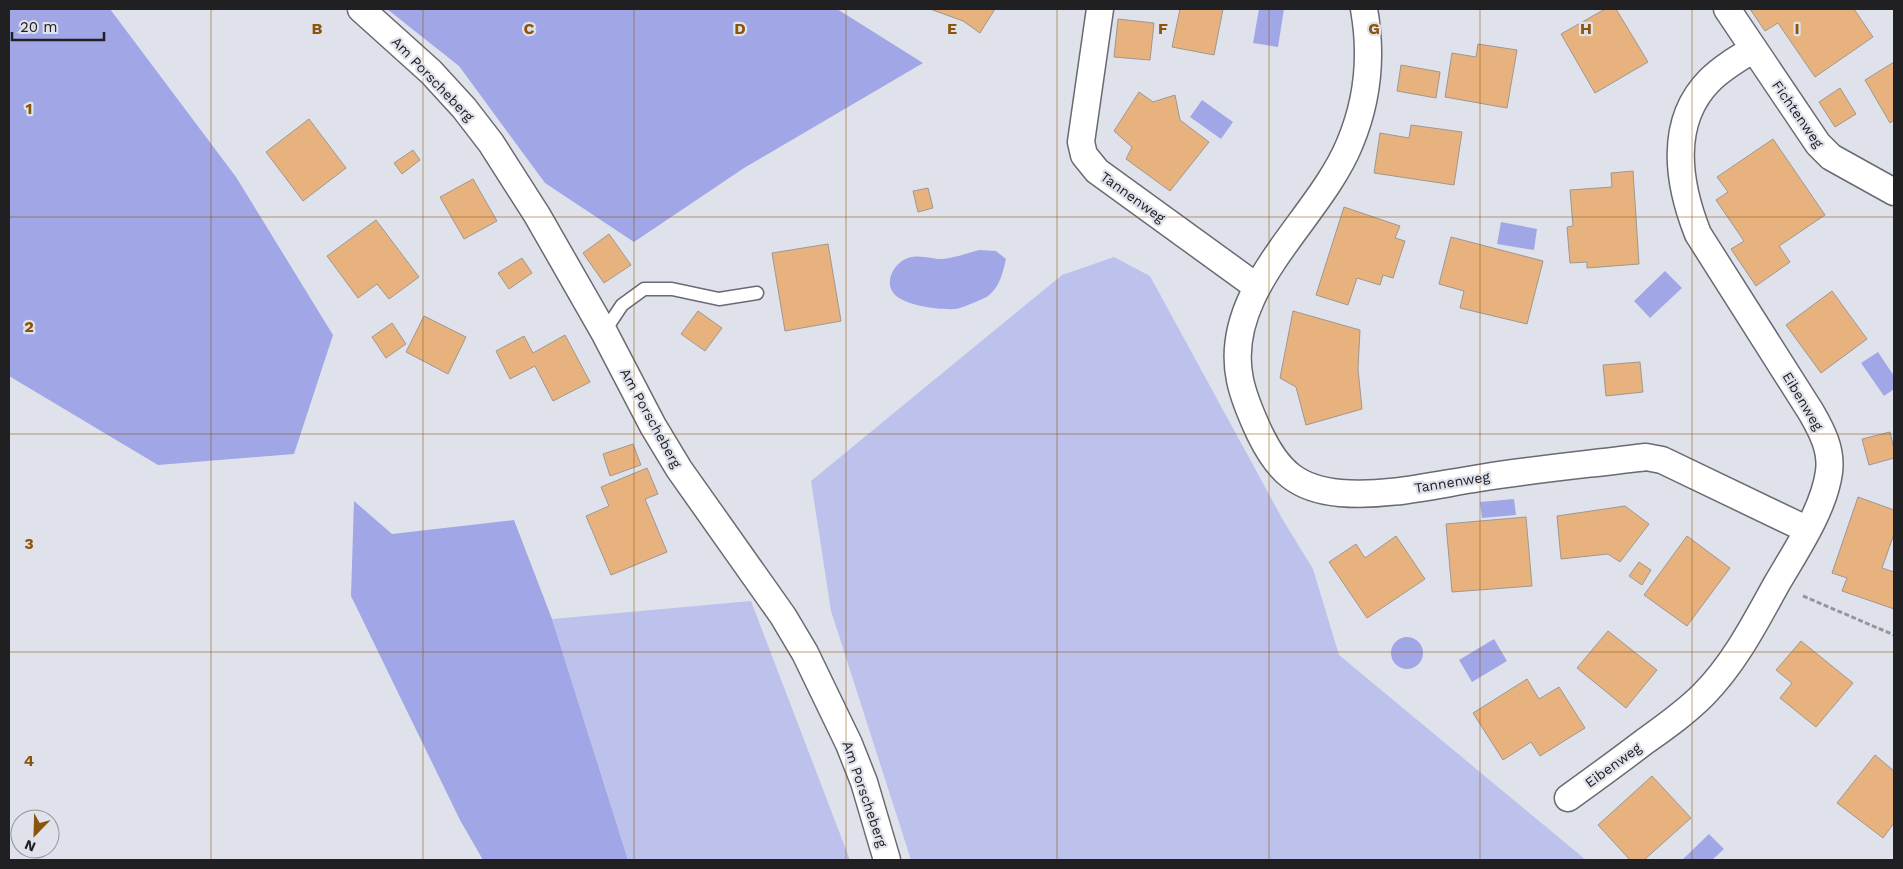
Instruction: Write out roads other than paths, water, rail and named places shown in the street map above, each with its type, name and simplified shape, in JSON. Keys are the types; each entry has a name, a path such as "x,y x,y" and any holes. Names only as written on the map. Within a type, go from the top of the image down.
{"street":[{"name":"Am Porscheberg","path":"362,9 431,72 464,108 491,143 537,215 604,332 653,426 679,469 783,616 805,653 852,752 864,782 887,860"},
{"name":"Tannenweg","path":"1100,9 1080,142 1084,155 1097,171 1256,287"},
{"name":"Tannenweg","path":"1364,9 1370,49 1361,112 1351,142 1340,166 1256,287 1245,312 1240,333 1238,356 1240,380 1249,410 1266,447 1281,468 1299,483 1317,490 1341,493 1376,493 1513,473 1646,458 1662,460 1808,530"},
{"name":"Fichtenweg","path":"1727,9 1824,151 1894,192"},
{"name":"Eibenweg","path":"1568,798 1681,715 1705,694 1728,665 1753,627 1808,530 1826,488 1829,471 1828,452 1824,436 1811,412 1698,234 1688,209 1682,181 1680,150 1684,124 1694,102 1709,81 1723,68 1754,48"}],"lane":[{"path":"604,332 622,305 644,289 672,289 719,300 757,294"}]}
